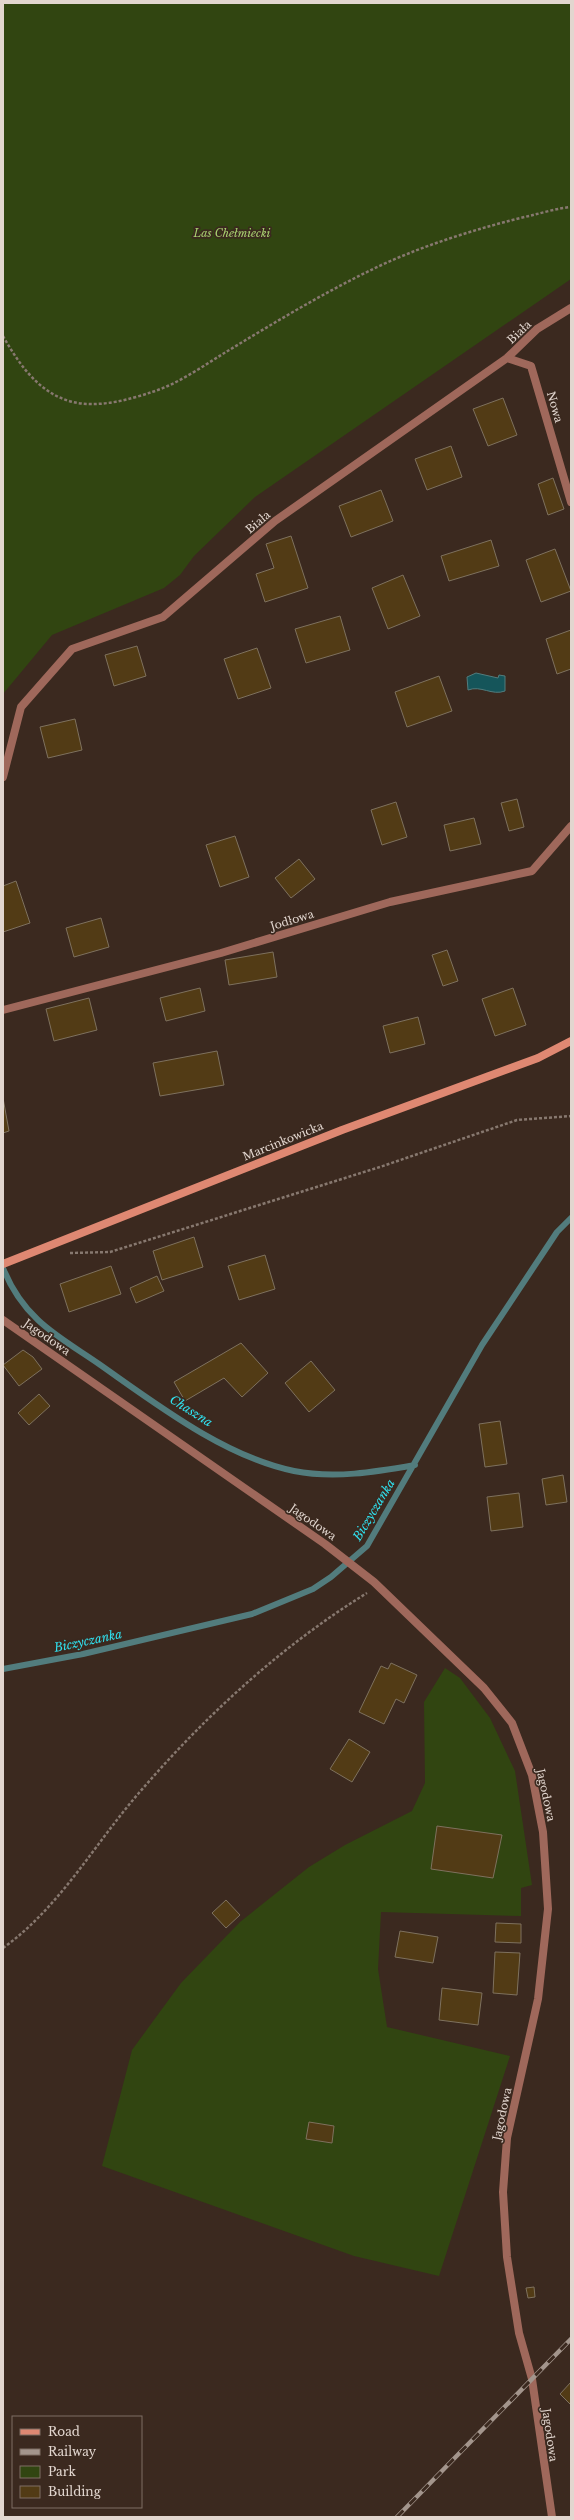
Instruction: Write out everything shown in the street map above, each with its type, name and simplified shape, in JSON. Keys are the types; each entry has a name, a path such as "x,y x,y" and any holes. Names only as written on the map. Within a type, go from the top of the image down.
{"street":[{"name":"Biała","path":"3,777 21,707 72,649 163,617 275,522 507,358 537,329 571,308"},
{"name":"Nowa","path":"507,358 531,366 571,502"},
{"name":"Jodłowa","path":"3,1010 221,953 390,902 532,871 571,826"},
{"name":"Marcinkowicka","path":"3,1264 342,1130 538,1058 571,1041"},
{"name":"Jagodowa","path":"3,1320 325,1544 376,1584 484,1688 512,1723 532,1775 543,1832 548,1909 538,2000 507,2138 503,2192 507,2257 519,2333 532,2379 552,2517"}],"path":[{"path":"3,336 26,370 52,394 74,402 96,404 124,400 153,392 190,373 369,270 426,247 506,221 571,208"},
{"path":"63,1254 110,1252 380,1167 518,1120 571,1116"},
{"path":"3,1948 43,1913 139,1793 210,1718 293,1643 376,1584"}],"green space":[{"name":"Las Chełmiecki","path":"3,3 571,3 571,279 255,497 194,556 180,575 164,588 52,635 3,694"},
{"path":"445,1668 460,1678 490,1718 515,1771 532,1885 521,1888 521,1916 381,1912 378,1969 387,2027 510,2056 439,2276 354,2256 102,2166 132,2050 181,1983 240,1922 309,1867 345,1845 412,1811 425,1783 424,1702"}],"water":[{"path":"476,673 498,678 499,675 505,676 505,691 496,692 477,689 468,690 467,677"}],"building":[{"path":"503,398 517,435 488,446 473,409"},
{"path":"451,446 462,477 427,490 415,459"},
{"path":"553,478 564,509 548,515 538,484"},
{"path":"381,490 393,521 351,537 339,506"},
{"path":"291,536 308,588 265,602 256,574 274,568 266,544"},
{"path":"491,540 499,566 449,581 441,556"},
{"path":"555,549 571,591 541,602 526,560"},
{"path":"403,575 420,616 388,629 372,588"},
{"path":"340,616 350,650 306,663 295,629"},
{"path":"571,630 571,669 557,674 546,639"},
{"path":"137,646 146,676 114,686 105,655"},
{"path":"257,648 271,688 238,699 224,659"},
{"path":"439,676 452,711 407,727 395,692"},
{"path":"75,719 82,750 48,758 40,727"},
{"path":"517,799 524,827 509,831 501,803"},
{"path":"396,802 407,837 382,845 371,810"},
{"path":"474,818 481,844 450,851 444,825"},
{"path":"235,836 249,877 220,887 206,845"},
{"path":"299,859 315,879 291,898 275,878"},
{"path":"16,881 30,923 3,932 3,886"},
{"path":"101,918 109,947 74,957 66,928"},
{"path":"447,950 458,981 443,986 432,955"},
{"path":"273,952 277,977 229,985 225,960"},
{"path":"200,988 205,1011 166,1021 160,998"},
{"path":"513,988 526,1025 495,1036 482,999"},
{"path":"89,998 97,1030 54,1041 46,1009"},
{"path":"418,1017 425,1044 390,1053 383,1026"},
{"path":"217,1051 224,1085 160,1096 153,1063"},
{"path":"3,1098 9,1131 3,1133"},
{"path":"194,1237 203,1267 162,1280 153,1251"},
{"path":"265,1255 275,1289 239,1300 228,1266"},
{"path":"111,1266 121,1294 69,1312 60,1284"},
{"path":"157,1276 164,1291 136,1303 130,1288"},
{"path":"241,1343 268,1373 242,1397 224,1378 185,1401 174,1382"},
{"path":"23,1350 33,1357 42,1369 19,1386 3,1365"},
{"path":"311,1361 335,1390 309,1412 285,1383"},
{"path":"39,1394 50,1406 29,1425 18,1413"},
{"path":"500,1421 507,1464 485,1467 479,1424"},
{"path":"563,1475 567,1502 546,1505 542,1479"},
{"path":"519,1493 523,1527 491,1531 487,1497"},
{"path":"391,1663 417,1675 404,1703 396,1699 384,1724 359,1712 381,1666 388,1669"},
{"path":"349,1739 370,1752 352,1782 330,1769"},
{"path":"437,1826 502,1835 493,1878 431,1869"},
{"path":"226,1900 240,1915 226,1928 212,1913"},
{"path":"496,1923 521,1924 521,1943 495,1942"},
{"path":"400,1931 438,1937 433,1963 395,1957"},
{"path":"495,1952 520,1953 517,1995 493,1993"},
{"path":"442,1988 482,1993 478,2025 439,2020"},
{"path":"309,2122 334,2126 332,2143 306,2139"},
{"path":"534,2287 535,2297 528,2298 526,2288"},
{"path":"571,2382 571,2405 560,2394"}],"waterway":[{"name":"Biczyczanka","path":"3,1669 83,1654 252,1614 313,1589 331,1577 367,1546 482,1345 557,1232 571,1218"},
{"name":"Chaszna","path":"3,1268 13,1289 22,1302 32,1314 52,1332 168,1412 217,1442 242,1454 268,1464 294,1471 324,1474 354,1474 415,1465"}],"railway":[{"path":"397,2517 571,2339"}]}
